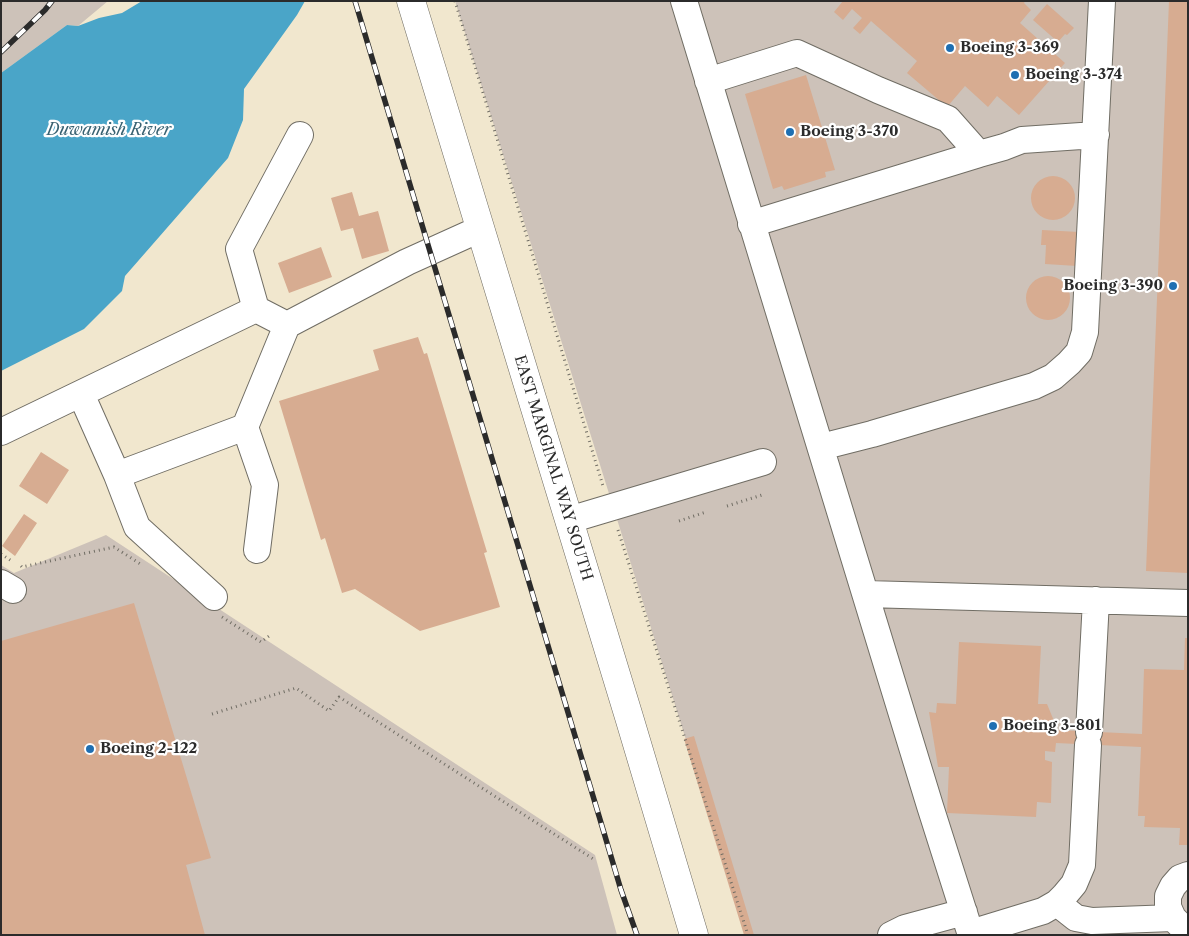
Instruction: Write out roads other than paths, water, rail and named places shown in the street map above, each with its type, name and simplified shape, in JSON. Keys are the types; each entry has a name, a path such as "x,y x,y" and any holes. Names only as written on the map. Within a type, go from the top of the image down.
{"main road":[{"name":"EAST MARGINAL WAY SOUTH","path":"411,1 694,935"}],"lane":[{"path":"684,1 930,806 969,927"},
{"path":"821,447 872,434 1034,386 1053,377 1078,352 1086,332 1102,1"},
{"path":"708,82 797,53 948,119 978,154"},
{"path":"287,325 256,309 239,249 300,135"},
{"path":"751,224 1022,140 1096,135"},
{"path":"257,550 265,485 245,427 287,325 408,262 480,229"},
{"path":"1,432 256,309"},
{"path":"81,394 118,475 137,526 217,607"},
{"path":"118,475 245,427"},
{"path":"569,520 763,462"},
{"path":"866,594 1188,604"},
{"path":"891,935 904,928 969,927 1043,911 1057,903 1074,884 1082,865 1096,600"},
{"path":"1180,923 1168,907 1168,896 1172,886 1180,878 1188,875"},
{"path":"1057,903 1076,918 1092,921 1180,923"}],"water":[{"name":"Duwamish River","path":"142,1 305,1 244,89 243,120 228,158 125,276 122,291 84,329 1,371 1,73 67,25 78,26 99,18 122,13"}],"railway":[{"path":"1,52 52,1"},
{"path":"355,1 621,890 637,935"}],"place":[{"name":"Boeing 3-369","path":"950,48"},
{"name":"Boeing 3-374","path":"1015,75"},
{"name":"Boeing 3-370","path":"790,132"},
{"name":"Boeing 3-390","path":"1173,286"},
{"name":"Boeing 3-801","path":"993,726"},
{"name":"Boeing 2-122","path":"90,749"}]}
